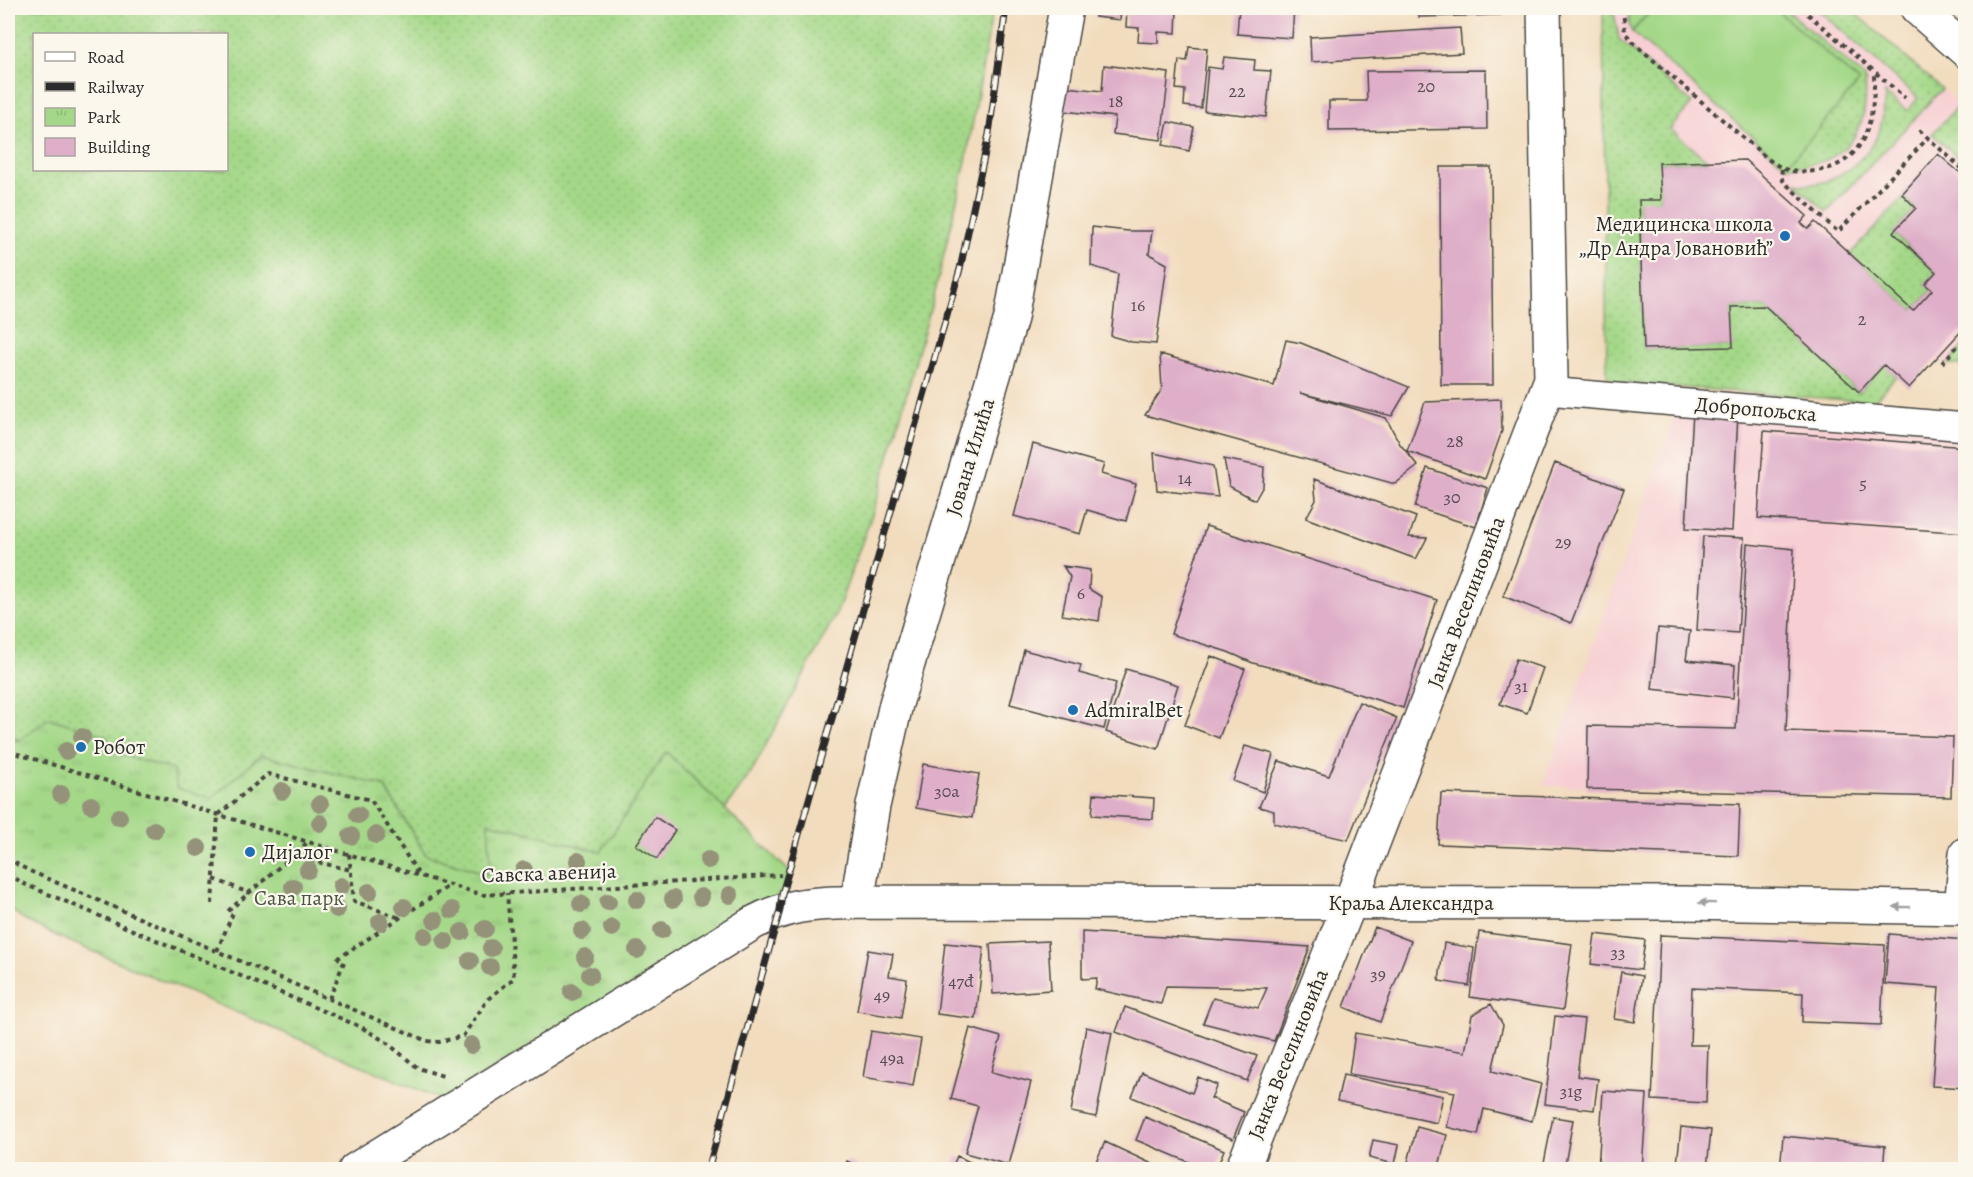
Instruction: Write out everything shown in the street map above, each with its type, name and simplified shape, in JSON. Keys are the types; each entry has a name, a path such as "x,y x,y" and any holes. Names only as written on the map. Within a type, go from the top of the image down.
{"street":[{"name":"Јована Илића","path":"857,902 873,806 896,704 1011,318 1065,8"},
{"name":"Јанка Веселиновића","path":"1242,1170 1350,903 1551,379 1544,8"},
{"path":"1917,8 1965,51"},
{"name":"Добропољска","path":"1547,391 1965,427"},
{"path":"1963,908 1965,854"},
{"name":"Краља Александра","path":"356,1170 760,920 796,906 857,902 1684,903 1963,908"}],"path":[{"path":"1623,8 1625,33 1637,46 1782,169 1792,172 1831,168 1841,164 1860,145 1874,110 1874,72"},
{"path":"1801,8 1905,98"},
{"path":"1919,130 1965,172"},
{"path":"1782,169 1781,177 1784,182 1838,232 1928,138"},
{"path":"1942,363 1965,337"},
{"name":"Савска авенија","path":"8,751 483,895 787,875"},
{"path":"212,904 218,815 268,774 371,800 419,875"},
{"path":"217,951 230,912 308,842"},
{"path":"349,854 354,901 400,918"},
{"path":"8,856 18,866 427,1041 439,1042 463,1036 488,999 514,978 507,893"},
{"path":"292,856 351,870"},
{"path":"8,873 22,883 342,1018 386,1042 418,1068 437,1076 451,1076"},
{"path":"214,879 249,893"},
{"path":"337,958 451,885"},
{"path":"329,999 344,962"}],"shaded area":[{"name":"Медицинска школа „Др Андра Јовановић”","path":"1603,8 1849,8 1965,110 1965,366 1933,362 1909,388 1896,377 1873,402 1607,382"},
{"path":"1677,410 1965,423 1966,754 1962,791 1543,786"}],"green space":[{"path":"8,8 993,8 966,161 935,292 876,503 837,612 752,771 725,809 666,752 601,852 506,827 492,875 426,855 384,786 261,755 211,799 176,788 173,770 116,753 8,738"},
{"path":"1603,8 1613,8 1619,39 1692,103 1670,129 1708,161 1660,163 1661,200 1639,201 1644,349 1732,347 1731,307 1765,306 1859,392 1884,365 1896,376 1873,402 1607,382"},
{"path":"1629,8 1653,8 1632,32 1629,24"},
{"path":"1653,8 1774,8 1859,82 1786,166 1632,32"},
{"path":"1774,8 1784,8 1865,78 1863,115 1857,131 1838,154 1824,161 1786,166 1859,82"},
{"path":"1816,8 1849,8 1942,89 1827,212 1795,183 1820,183 1832,179 1864,155 1880,129 1885,93 1907,111 1918,98"},
{"path":"1959,105 1965,110 1965,164 1932,134"},
{"path":"1904,197 1916,208 1893,233 1936,272 1925,284 1932,290 1913,311 1850,254"},
{"path":"1965,344 1965,366 1948,364"},
{"name":"Сава парк","path":"49,718 106,736 116,753 173,770 177,788 211,799 261,755 384,786 426,855 491,875 488,822 601,852 666,752 789,871 782,894 442,1100 57,936 27,921 8,908 8,738 18,741"}],"building":[{"path":"1096,8 1121,8 1120,20 1095,17"},
{"path":"1127,8 1177,9 1176,33 1158,32 1158,43 1138,42 1139,28 1126,27"},
{"path":"1239,8 1294,8 1292,38 1237,34"},
{"path":"1419,8 1501,8 1501,15 1419,17"},
{"path":"1460,28 1462,53 1311,62 1310,37"},
{"path":"1189,47 1207,49 1201,108 1184,106 1185,90 1176,89 1179,60 1187,61"},
{"path":"1224,57 1255,60 1254,70 1271,71 1266,117 1204,111 1208,67 1222,69"},
{"path":"1104,65 1169,73 1161,140 1113,134 1115,117 1064,111 1067,87 1102,91"},
{"path":"1486,70 1487,129 1329,131 1329,101 1367,101 1366,71"},
{"path":"1168,122 1194,127 1189,151 1163,145"},
{"path":"1938,154 1966,178 1966,299 1962,303 1966,307 1966,326 1909,388 1884,365 1859,392 1765,306 1731,307 1733,347 1644,349 1639,200 1661,200 1659,163 1745,160 1807,216 1801,223 1808,229 1815,222 1913,311 1932,290 1925,284 1936,272 1893,232 1916,208 1902,194"},
{"path":"1440,167 1491,167 1493,385 1441,385"},
{"path":"1092,227 1152,231 1149,254 1167,264 1156,344 1132,342 1111,336 1118,274 1091,266"},
{"path":"1286,340 1301,343 1409,387 1392,416 1300,393 1386,418 1400,444 1418,466 1395,484 1145,415 1162,389 1160,354 1274,386"},
{"path":"1501,399 1502,431 1485,479 1407,451 1425,402"},
{"path":"1693,412 1738,414 1732,531 1686,528"},
{"path":"1764,431 1966,447 1966,533 1758,518"},
{"path":"1033,444 1104,464 1101,474 1136,484 1126,521 1087,510 1080,534 1014,516"},
{"path":"1154,453 1213,466 1218,497 1157,490"},
{"path":"1224,459 1264,467 1263,486 1255,500 1229,486"},
{"path":"1555,463 1624,489 1571,623 1503,596"},
{"path":"1427,468 1488,488 1476,527 1415,507"},
{"path":"1314,479 1416,517 1409,537 1427,538 1416,559 1306,518 1316,500"},
{"path":"1206,526 1437,600 1403,708 1253,663 1228,652 1171,634"},
{"path":"1703,536 1744,538 1738,633 1697,630"},
{"path":"1747,544 1794,549 1786,731 1953,737 1951,797 1587,789 1588,726 1736,729"},
{"path":"1063,566 1090,570 1089,589 1102,597 1099,621 1062,615 1070,577"},
{"path":"1658,628 1690,631 1686,660 1735,665 1733,698 1652,689"},
{"path":"1024,650 1081,665 1079,673 1116,683 1104,729 1010,704"},
{"path":"1211,656 1245,669 1219,738 1185,725"},
{"path":"1516,659 1543,668 1527,713 1500,704"},
{"path":"1126,669 1178,685 1158,749 1106,732"},
{"path":"1359,702 1397,718 1348,840 1274,823 1274,811 1259,807 1279,761 1329,776"},
{"path":"1245,746 1273,754 1263,792 1233,781"},
{"path":"923,764 979,774 972,818 916,808"},
{"path":"1441,793 1740,804 1738,856 1438,844"},
{"path":"1094,794 1154,798 1153,819 1092,815"},
{"path":"655,817 675,830 657,859 636,845"},
{"path":"1375,927 1411,941 1380,1022 1344,1007"},
{"path":"1082,932 1310,947 1274,1041 1203,1023 1213,998 1258,1008 1267,988 1166,986 1161,1004 1095,989 1097,978 1082,979"},
{"path":"1479,932 1572,944 1563,1010 1470,997"},
{"path":"1595,934 1645,940 1641,970 1591,964"},
{"path":"1889,934 1966,940 1966,1088 1932,1086 1939,988 1885,984"},
{"path":"1660,935 1885,945 1881,1025 1802,1022 1803,993 1692,988 1690,1045 1708,1045 1706,1103 1652,1100"},
{"path":"1048,941 1051,990 993,994 990,944"},
{"path":"945,943 984,947 976,1019 937,1014"},
{"path":"1444,943 1474,948 1469,986 1439,981"},
{"path":"868,950 893,954 889,976 907,979 901,1018 857,1011"},
{"path":"1621,972 1642,976 1635,1022 1614,1019"},
{"path":"1491,1004 1503,1025 1492,1071 1541,1084 1532,1121 1484,1109 1478,1135 1447,1127 1455,1092 1349,1074 1355,1033 1465,1052 1472,1015"},
{"path":"1125,1007 1257,1056 1247,1081 1116,1032"},
{"path":"1555,1016 1584,1019 1577,1076 1598,1079 1594,1110 1545,1104"},
{"path":"1086,1027 1112,1033 1096,1117 1071,1112"},
{"path":"970,1028 1001,1037 991,1072 1031,1082 1009,1165 965,1153 978,1106 951,1099"},
{"path":"871,1031 921,1039 913,1086 863,1077"},
{"path":"1142,1072 1192,1093 1198,1077 1217,1085 1211,1098 1244,1112 1233,1139 1132,1097"},
{"path":"1343,1075 1443,1096 1437,1123 1337,1101"},
{"path":"1603,1091 1647,1094 1642,1170 1598,1170"},
{"path":"1145,1117 1224,1150 1216,1170 1208,1170 1136,1140"},
{"path":"1553,1117 1573,1120 1564,1170 1543,1168"},
{"path":"1417,1127 1447,1135 1438,1170 1406,1170"},
{"path":"1681,1127 1711,1130 1707,1168 1677,1164"},
{"path":"1783,1136 1885,1146 1883,1170 1780,1170"},
{"path":"1373,1140 1399,1145 1395,1164 1369,1158"},
{"path":"1105,1142 1165,1170 1092,1170"},
{"path":"957,1156 972,1163 988,1170 951,1170"},
{"path":"847,1161 865,1170 843,1170"},
{"path":"1046,1164 1063,1169 1063,1170 1044,1170"}],"railway":[{"path":"708,1170 780,910 782,894 960,269 989,134 1006,8"}],"place":[{"name":"Медицинска школа „Др Андра Јовановић”","path":"1785,236"},
{"name":"AdmiralBet","path":"1073,710"},
{"name":"Робот","path":"81,747"},
{"name":"Дијалог","path":"250,852"}]}
